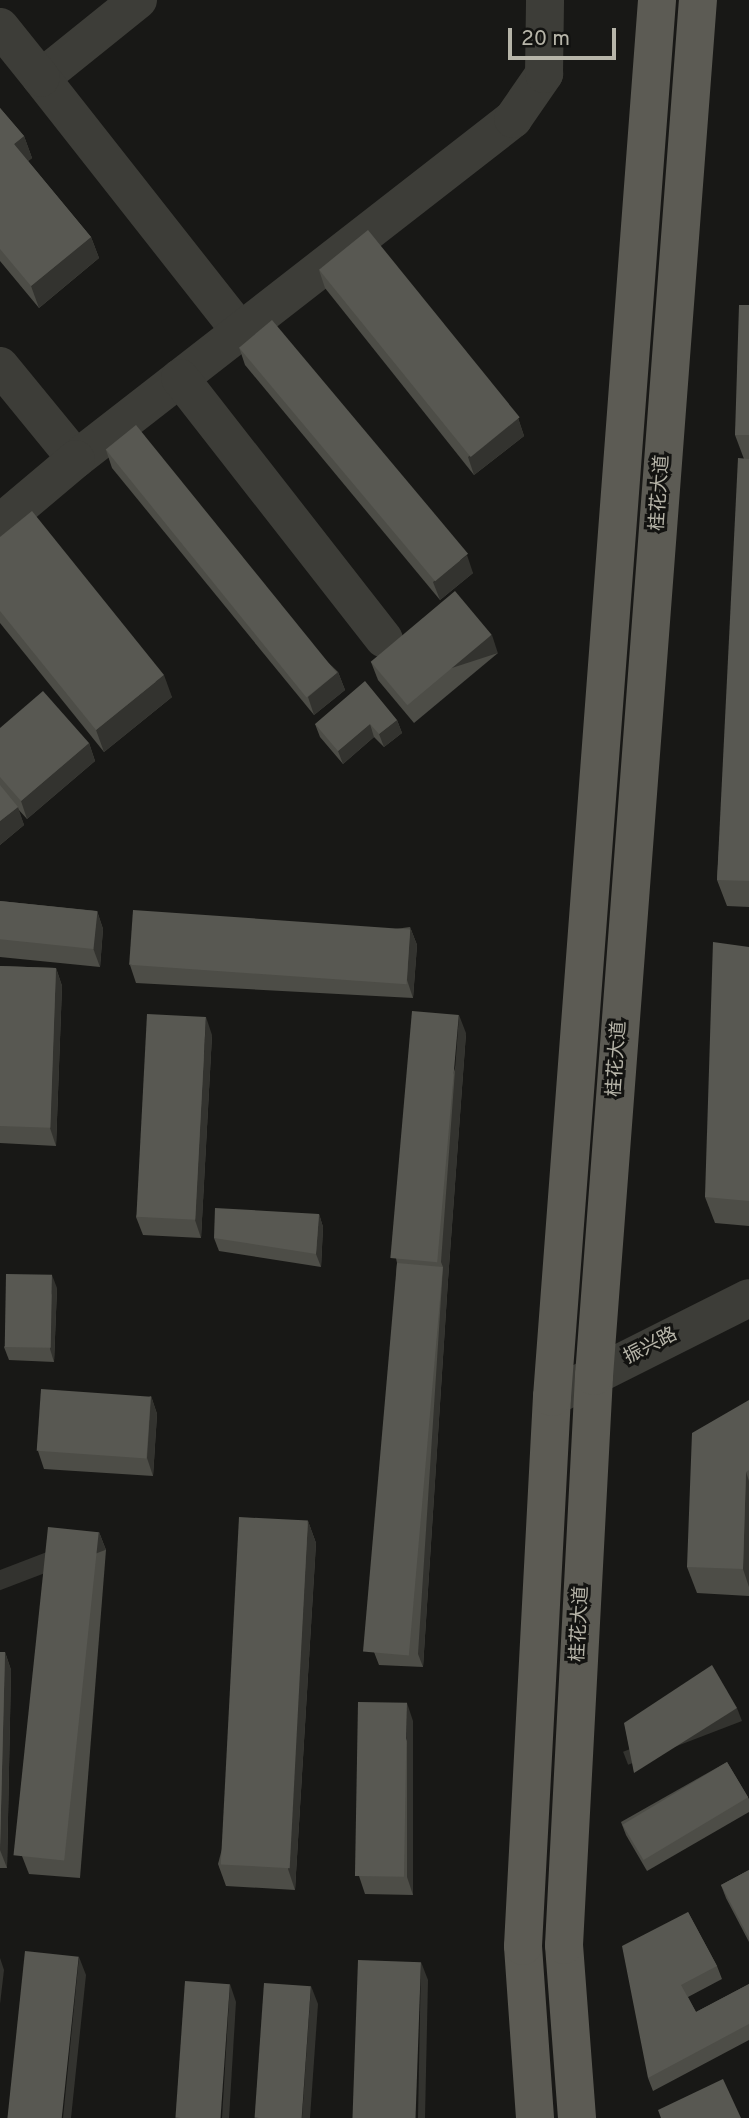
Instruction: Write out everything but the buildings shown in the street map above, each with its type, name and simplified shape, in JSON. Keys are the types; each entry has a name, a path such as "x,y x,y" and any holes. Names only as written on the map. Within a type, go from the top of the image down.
{"main road":[{"name":"桂花大道","path":"535,2118 523,1946 552,1397 657,0"},
{"name":"桂花大道","path":"576,2118 564,1945 594,1376 698,0"}],"street":[{"path":"41,78 138,0"},
{"path":"0,523 180,377 513,119 544,74 545,0"},
{"path":"0,27 240,331"},
{"path":"0,366 76,459"},
{"path":"180,377 384,639"},
{"name":"振兴路","path":"552,1397 749,1298"}]}
